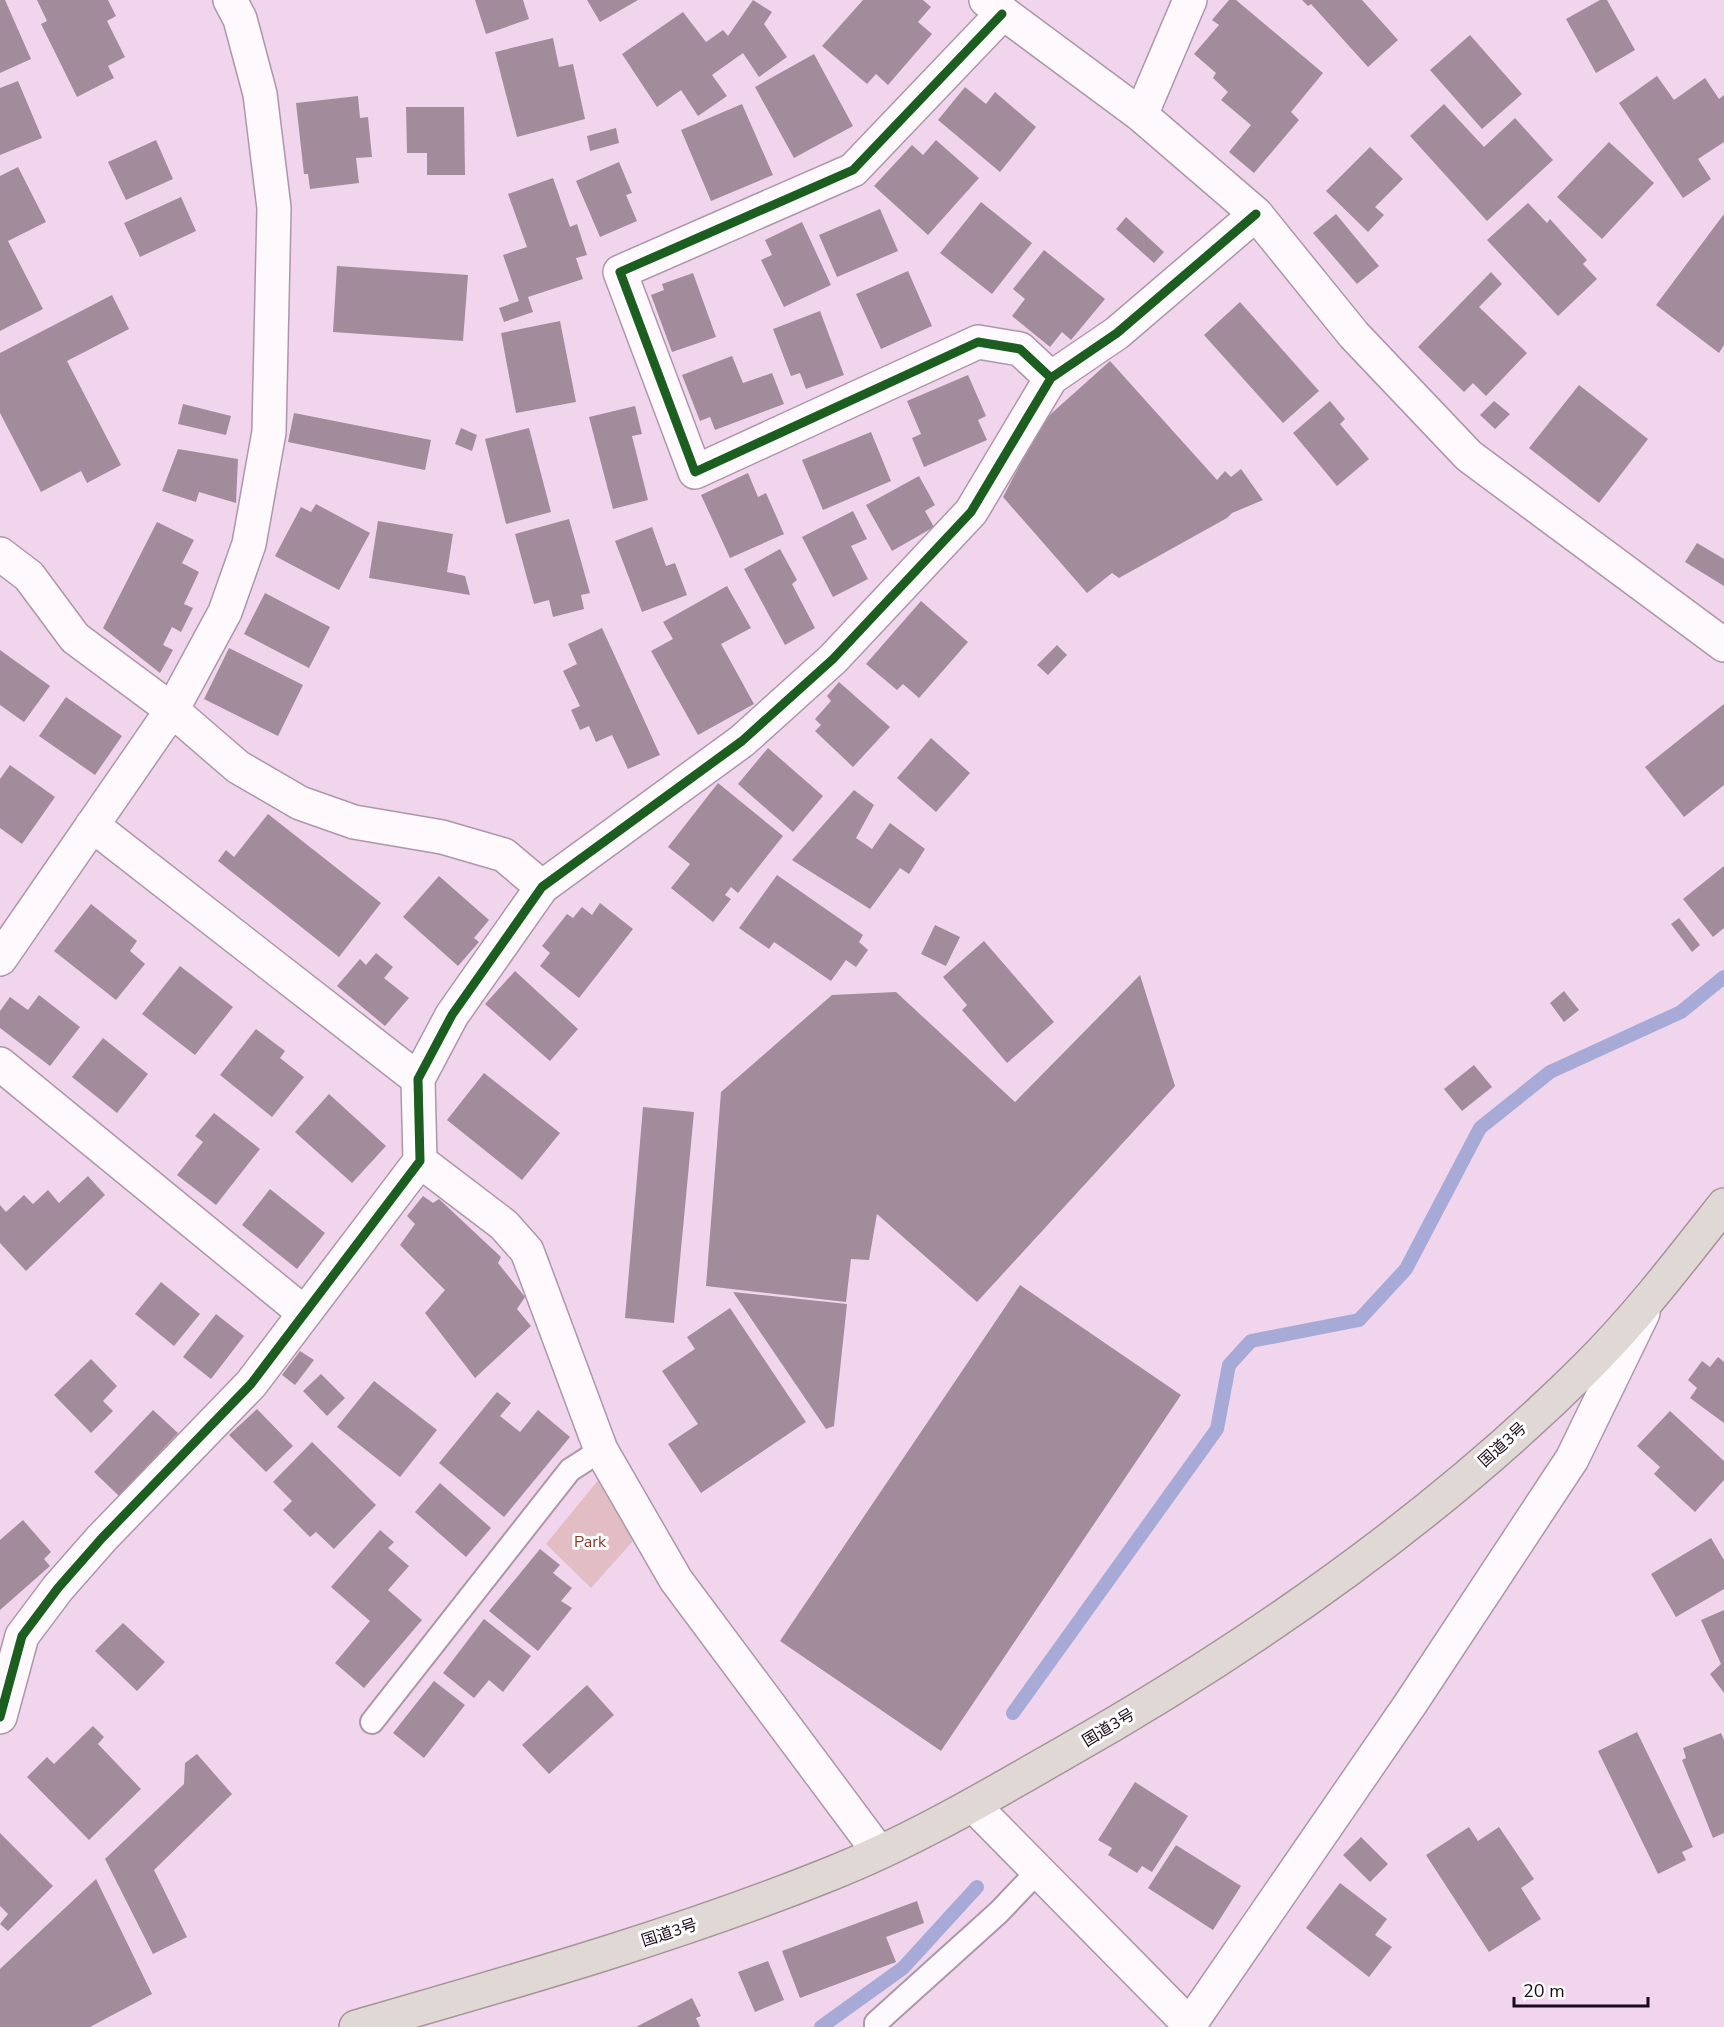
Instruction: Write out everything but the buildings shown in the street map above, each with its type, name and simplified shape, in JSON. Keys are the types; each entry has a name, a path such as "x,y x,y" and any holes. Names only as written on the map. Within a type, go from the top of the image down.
{"highway":[{"name":"国道3号","path":"356,2027 539,1974 702,1922 834,1873 973,1805 1099,1733 1230,1653 1355,1563 1478,1467 1587,1368 1647,1303 1724,1205"}],"street":[{"path":"0,959 172,710 225,612 249,544 269,432 274,208 260,94 240,19 230,0"},
{"path":"1141,115 1190,0"},
{"path":"1051,378 1020,349 978,342 695,472 620,272 853,170 994,7 1141,115 1256,214 1354,335 1469,456 1724,645"},
{"path":"0,1718 22,1636 58,1588 102,1538 251,1384 303,1312 420,1161 418,1079 452,1015 542,887 742,741 833,659 971,512 1051,378 1117,333 1256,214"},
{"path":"0,554 29,576 75,638 172,710 238,767 300,803 354,822 442,837 504,855 542,887"},
{"path":"92,825 418,1079"},
{"path":"0,1065 303,1312"},
{"path":"420,1161 504,1225 527,1251 601,1450 676,1580 878,1851"},
{"path":"973,1805 1190,2026 1411,1703 1572,1459 1647,1303"}],"lane":[{"path":"372,1722 570,1470 601,1450"},
{"path":"876,2027 876,2022 999,1912 1038,1871"}],"green space":[{"name":"Park","path":"600,1478 633,1541 591,1588 546,1544"}],"waterway":[{"path":"1013,1713 1217,1429 1229,1365 1251,1341 1359,1320 1406,1269 1480,1128 1550,1072 1681,1012 1724,977"},
{"path":"821,2027 903,1968 977,1887"}],"cycle path":[{"path":"1002,14 853,170 620,272 695,472 978,342 1020,349 1051,378"},
{"path":"0,1717 22,1636 58,1588 102,1538 251,1384 420,1161 418,1079 452,1015 542,887 742,741 833,659 971,512 1051,378 1117,333 1256,214"}]}
